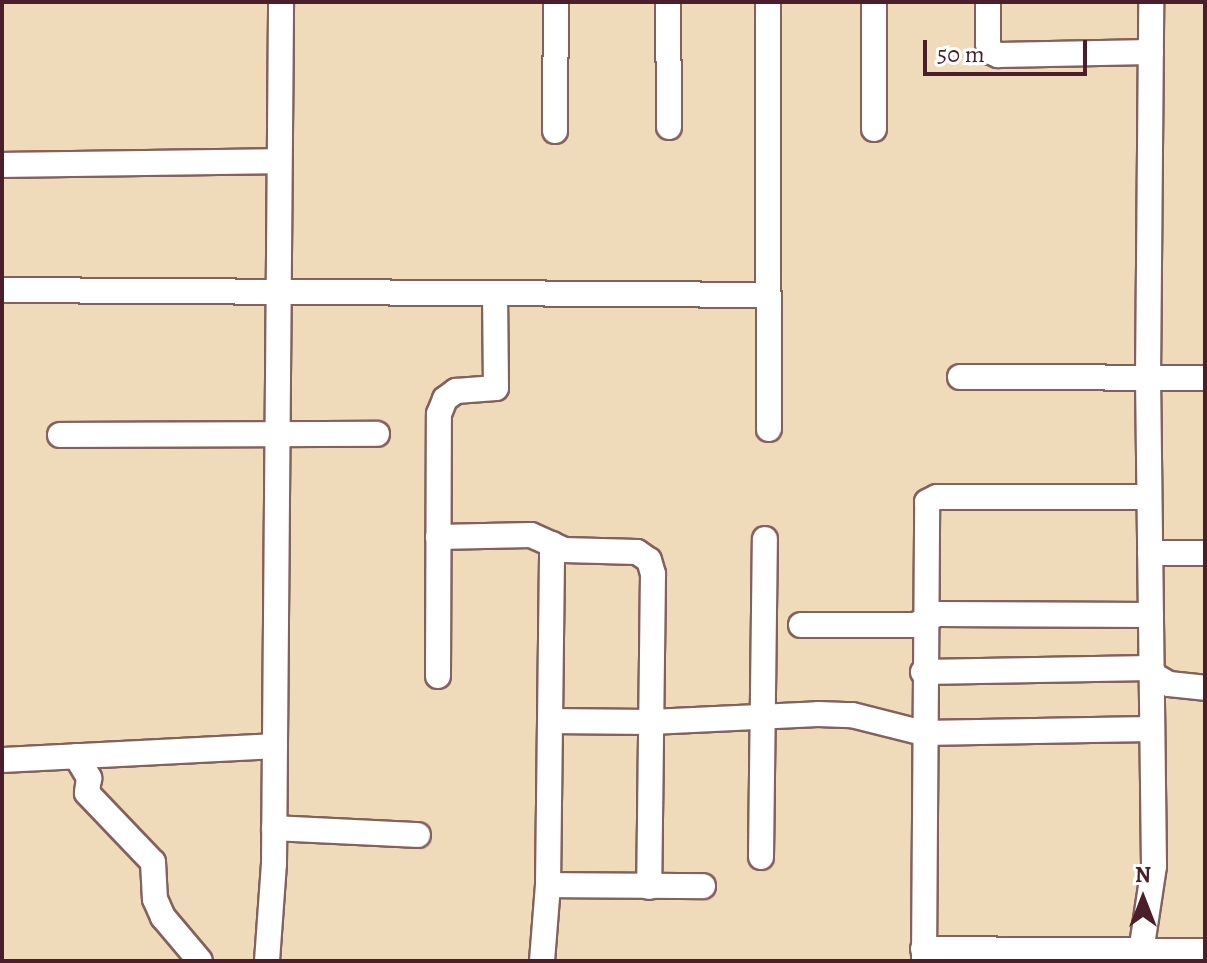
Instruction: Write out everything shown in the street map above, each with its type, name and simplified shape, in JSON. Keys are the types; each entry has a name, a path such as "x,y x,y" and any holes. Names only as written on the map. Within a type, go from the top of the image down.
{"street":[{"path":"267,961 274,828 281,2"},
{"path":"555,131 556,2"},
{"path":"668,2 669,127"},
{"path":"768,2 769,429"},
{"path":"874,2 874,129"},
{"path":"988,2 988,44 991,52 998,55 1151,52"},
{"path":"1141,952 1154,866 1148,378 1151,2"},
{"path":"2,165 279,161"},
{"path":"2,290 768,295"},
{"path":"438,676 439,414 445,399 456,391 496,388 495,293"},
{"path":"960,377 1205,378"},
{"path":"60,435 377,434"},
{"path":"1149,497 933,498 927,502 924,512 923,622 923,955 1205,951"},
{"path":"438,537 531,535 564,550 642,552 649,560 653,574 649,887"},
{"path":"761,857 765,539"},
{"path":"542,961 548,885 552,544"},
{"path":"1150,553 1205,553"},
{"path":"801,625 923,622 938,614 1151,615"},
{"path":"923,672 1151,668"},
{"path":"1151,668 1160,680 1169,684 1205,688"},
{"path":"550,721 651,722 852,715 923,733 1152,729"},
{"path":"2,760 275,746"},
{"path":"76,756 89,778 87,793 153,862 155,899 163,917 200,961"},
{"path":"274,828 418,835"},
{"path":"548,885 703,886"}]}
